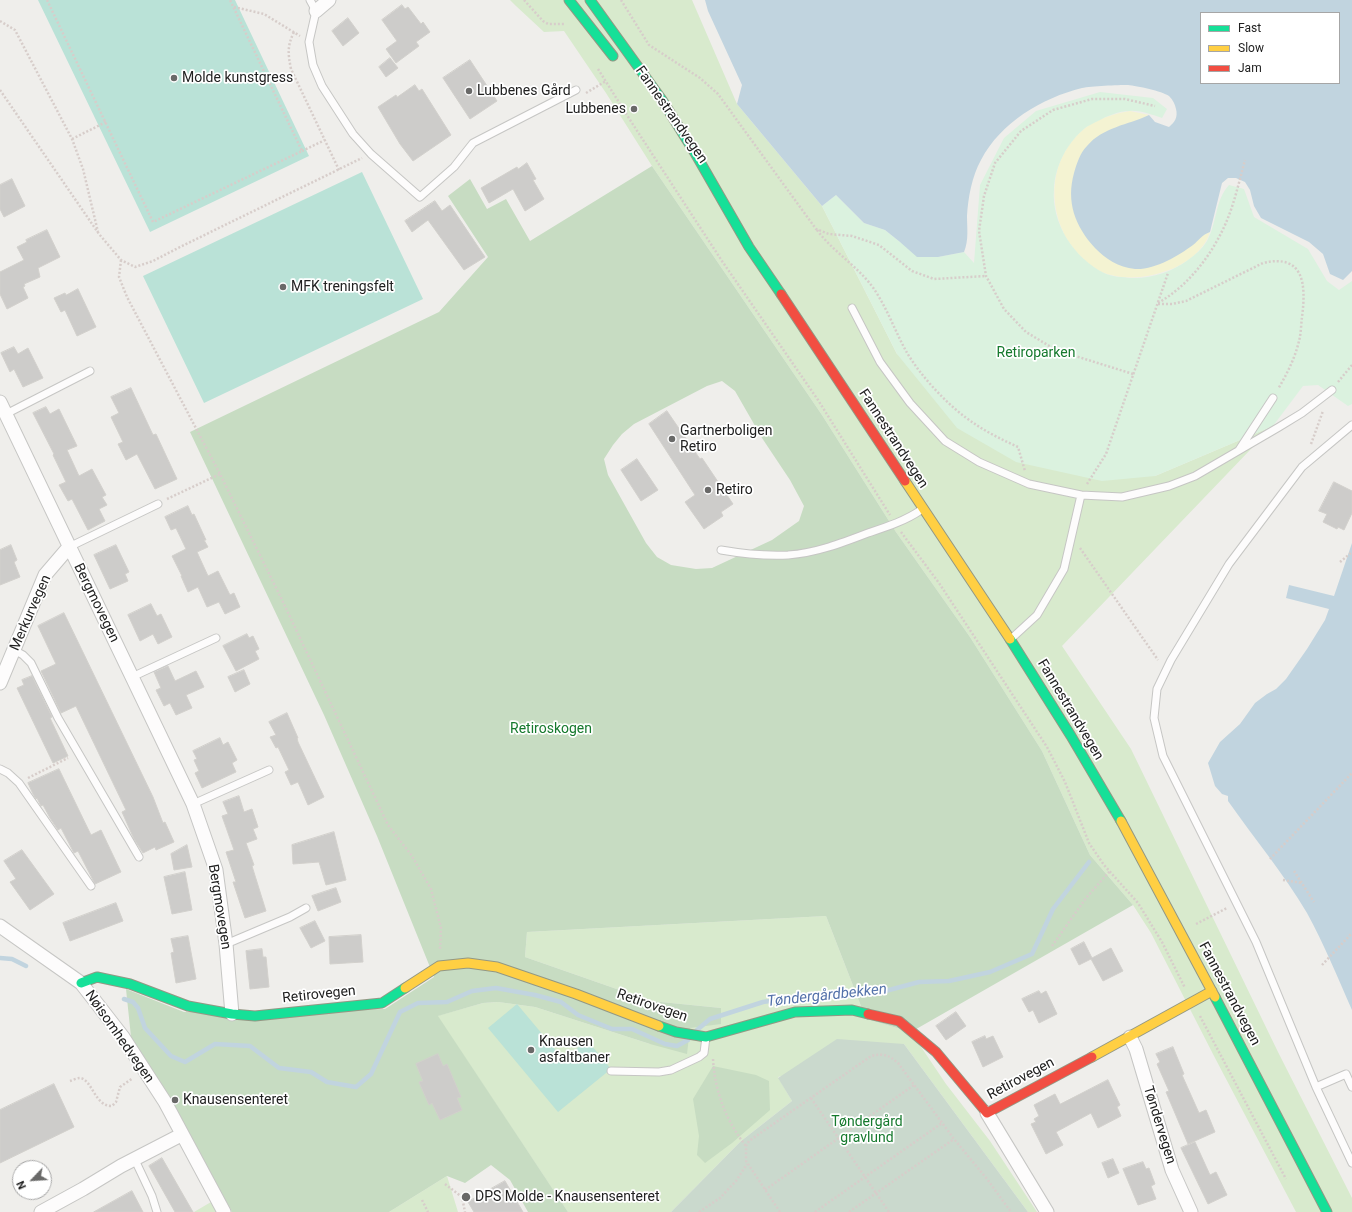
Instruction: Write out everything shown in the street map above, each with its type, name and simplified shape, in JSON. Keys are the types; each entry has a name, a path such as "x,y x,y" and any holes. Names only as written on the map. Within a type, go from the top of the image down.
{"main road":[{"name":"Fannestrandvegen","path":"569,0 617,62"},
{"name":"Fannestrandvegen","path":"590,0 662,100 695,153 749,247"},
{"name":"Fannestrandvegen","path":"701,182 749,247 1011,640 1071,736 1120,820 1212,991 1327,1212"},
{"name":"Retirovegen","path":"81,983 98,977 130,984 188,1006 232,1014 255,1016 382,1003 439,966 468,964 497,966 676,1032 706,1037 795,1012 852,1010 899,1021 936,1052 987,1113 1130,1037 1212,991"}],"street":[{"path":"313,6 329,0"},
{"name":"Bergmovegen","path":"0,402 192,804 216,870 226,944 232,1014"},
{"name":"Merkurvegen","path":"0,683 45,575 69,547"},
{"name":"Nøisomhedvegen","path":"0,926 81,983 123,1037 164,1102 224,1212"},
{"name":"Tøndervegen","path":"1130,1037 1136,1049 1172,1170 1191,1212"},
{"path":"987,1113 1047,1212"},
{"path":"41,1212 181,1135"}],"lane":[{"path":"313,6 309,42 313,65 322,86 353,134 371,154 420,197 454,167 473,143 576,90"},
{"path":"852,308 880,362 910,403 945,441 979,462 1029,484 1081,495 1122,497 1169,486 1195,476 1302,413 1332,390"},
{"path":"6,414 90,371"},
{"path":"1238,452 1273,398"},
{"path":"1352,425 1302,467 1229,564 1157,689 1154,718 1163,756 1256,942 1316,1086 1352,1163"},
{"path":"1011,640 1037,615 1064,569 1081,495"},
{"path":"69,547 158,504"},
{"path":"721,550 763,555 802,553 825,548 895,524 914,515 922,508"},
{"path":"132,678 216,638"},
{"path":"14,650 23,655 31,663 58,718 139,857"},
{"path":"0,769 8,773 19,783 91,886"},
{"path":"192,804 269,770"},
{"path":"226,944 290,917 306,908"},
{"path":"611,1071 658,1072 671,1070 699,1057 704,1053 706,1048 706,1037"},
{"path":"1316,1086 1346,1074 1352,1087"},
{"path":"134,1160 152,1196 157,1212"}],"path":[{"path":"47,0 153,222 325,140"},
{"path":"230,0 302,151"},
{"path":"524,0 543,21 548,24 568,24 563,18"},
{"path":"621,0 649,45 700,78 718,94 816,229 872,287 882,302 907,352 916,366 942,397 974,423 1018,447 1029,484"},
{"path":"234,7 264,14 309,42"},
{"path":"0,21 15,30 72,139 83,169 99,234"},
{"path":"294,32 289,43 288,55 291,69 339,170"},
{"path":"598,68 722,261 818,400 860,465 895,524 939,583 1047,747 1065,782 1089,844 1138,903 1162,942 1188,992"},
{"path":"576,90 585,94 606,81"},
{"path":"0,90 99,234 121,260 135,267 153,261 371,154"},
{"path":"1133,374 1056,350 1026,332 1004,309 986,276 979,231 984,196 995,163 1021,131 1054,110 1092,99 1125,99 1155,106"},
{"path":"72,139 106,122"},
{"path":"1158,304 1172,295 1198,269 1212,250 1226,224 1245,160"},
{"path":"816,229 829,234 852,236 879,245 912,271 934,279 986,276"},
{"path":"121,260 119,277 127,297 220,474 283,602 388,825 412,856 431,888 441,928 439,966"},
{"path":"1158,304 1172,304 1186,301 1263,264 1274,261 1293,265 1299,271 1303,280 1304,307 1299,342 1290,369 1273,398"},
{"path":"1081,495 1106,454 1168,273"},
{"path":"1302,467 1332,390 1352,365"},
{"path":"158,504 220,474"},
{"path":"1072,536 1166,671"},
{"path":"1340,562 1352,552"},
{"path":"19,783 77,752"},
{"path":"1270,859 1352,773"},
{"path":"1052,946 1086,898 1110,871"},
{"path":"1294,871 1314,902"},
{"path":"1283,880 1302,883"},
{"path":"1189,928 1236,903"},
{"path":"1322,965 1352,933"},
{"path":"1198,1012 1286,1180"},
{"path":"706,1048 712,1055 719,1096 726,1114 735,1132 746,1146"},
{"path":"780,1212 747,1164 746,1146 749,1141 871,1056 878,1054 891,1057 898,1063 954,1139 987,1179 1010,1212"},
{"path":"70,1081 80,1078 85,1080 101,1102 108,1106 112,1106 116,1102 120,1087 126,1082 145,1072"},
{"path":"765,1190 914,1085"},
{"path":"811,1098 889,1212"},
{"path":"815,1212 942,1123"},
{"path":"849,1212 954,1139"},
{"path":"699,1212 720,1198 736,1181 747,1164"},
{"path":"445,1184 462,1197 465,1212"},
{"path":"422,1200 428,1212"}],"shaded area":[{"name":"Molde kunstgress","path":"38,0 235,0 309,156 150,232"},
{"path":"510,0 692,0 737,104 822,206 897,354 1155,476 1273,426 1062,646 1131,749 1278,1052 1352,1198 1352,1212 1296,1212 1151,933 1133,905 1090,855 1042,751 970,637 896,532 822,415 652,166 606,93 564,31 544,32"},
{"name":"MFK treningsfelt","path":"362,172 423,299 204,403 143,276"},
{"path":"826,916 866,1019 911,1032 946,1084 990,1141 1037,1212 1028,1212 904,1044 778,1077 792,1101 741,1141 671,1212 568,1212 437,1016 483,1003 498,1002 535,1007 650,1044 690,1028 721,1008 651,1001 525,957 527,932"},
{"name":"Knausen asfaltbaner","path":"517,1004 564,1060 587,1040 611,1069 558,1112 488,1028"},
{"path":"447,1176 458,1212 389,1212"},
{"path":"223,1195 232,1212 194,1212"}],"green space":[{"name":"Retiroparken","path":"1100,92 1153,98 1167,109 1162,118 1138,111 1122,112 1109,116 1085,128 1068,148 1063,156 1057,172 1054,189 1054,202 1056,214 1061,227 1074,249 1093,266 1110,275 1138,278 1161,274 1175,268 1191,258 1205,244 1213,227 1221,198 1229,185 1244,189 1254,217 1308,249 1327,281 1339,290 1352,281 1352,404 1348,406 1318,385 1303,386 1273,426 1155,476 1102,481 1016,462 957,428 897,354 822,206 836,195 864,223 885,230 900,242 938,257 964,252 974,263 980,185 1004,138 1036,111"},
{"name":"Retiroskogen","path":"652,166 822,415 896,532 970,637 1042,751 1090,855 1133,905 911,1032 866,1019 826,916 527,932 525,957 651,1001 721,1008 721,1024 690,1028 687,1054 650,1044 535,1007 498,1002 483,1003 438,1016 568,1212 528,1212 510,1180 491,1165 465,1183 447,1176 389,1212 232,1212 169,1099 131,1037 126,989 184,1012 385,1009 434,977 377,836 324,715 190,432 439,312 488,257 448,196 470,179 487,209 506,199 530,241","holes":["722,381 735,391 762,438 790,480 804,506 799,521 772,540 712,568 696,569 671,565 657,557 646,543 608,475 604,459 622,434 634,424 707,386"]},
{"name":"Tøndergård gravlund","path":"837,1039 904,1044 1028,1212 671,1212 741,1141 792,1101 778,1078"},
{"path":"713,1066 756,1075 769,1081 770,1110 732,1143 705,1163 697,1155 699,1136 693,1099"}],"sand":[{"path":"1130,111 1149,115 1143,118 1203,235 1210,232 1207,239 1198,251 1180,265 1152,275 1129,278 1101,272 1095,269 1080,256 1068,241 1061,227 1056,212 1054,196 1058,166 1064,152 1073,139 1085,128 1100,119"}],"water":[{"path":"705,0 1352,0 1352,271 1343,280 1330,274 1323,254 1309,242 1261,218 1254,206 1250,190 1245,182 1236,178 1228,178 1222,183 1210,232 1166,262 1143,269 1129,268 1113,262 1095,248 1088,240 1077,222 1072,204 1072,184 1075,169 1081,155 1093,140 1108,130 1149,115 1155,122 1169,127 1177,114 1172,99 1166,94 1128,85 1086,87 1052,98 1024,114 1011,123 989,146 975,173 968,202 967,238 964,252 938,257 917,257 885,230 864,223 836,195 822,206 737,104 742,85 708,11"},
{"path":"1352,543 1352,1010 1307,913 1279,870 1228,801 1228,796 1222,794 1215,786 1208,763 1220,742 1240,724 1255,703 1276,689 1286,679 1325,620 1329,609 1286,598 1289,585 1334,596"}],"building":[{"path":"402,5 405,9 408,7 421,24 423,22 430,32 416,42 419,46 396,63 386,49 397,41 382,20"},
{"path":"348,18 359,33 343,46 332,31"},
{"path":"390,58 398,68 386,77 379,67"},
{"path":"470,60 497,101 470,119 443,78"},
{"path":"415,85 419,91 422,89 451,135 413,161 400,144 378,107"},
{"path":"527,163 536,179 533,180 544,199 525,211 513,189 489,203 481,188 517,167 518,169"},
{"path":"12,179 25,206 4,217 0,209 0,185"},
{"path":"435,201 442,211 450,205 485,257 464,270 428,220 412,232 405,221"},
{"path":"47,230 60,257 38,268 40,277 24,284 25,286 23,287 28,298 7,309 0,294 0,272 24,260 17,247 27,242 26,240"},
{"path":"78,289 96,327 77,336 65,310 61,312 54,298 65,293 66,295"},
{"path":"14,347 18,354 28,348 43,378 23,387 14,369 10,372 1,353"},
{"path":"131,388 153,435 156,434 177,479 155,489 137,454 126,460 118,444 123,442 111,417 119,413 111,397"},
{"path":"46,407 50,414 59,409 77,446 67,450 79,476 92,469 106,495 102,497 107,505 99,509 105,521 88,530 72,499 68,501 59,485 66,482 53,455 54,454 33,413"},
{"path":"667,411 700,459 702,458 733,504 721,512 723,516 704,529 685,502 695,495 649,424"},
{"path":"637,459 658,490 641,501 621,470"},
{"path":"1334,482 1352,491 1352,513 1344,530 1338,527 1337,529 1323,522 1327,514 1319,511"},
{"path":"188,506 192,515 194,514 208,547 197,552 208,576 218,571 230,595 234,593 240,607 225,614 219,602 207,607 198,587 188,592 172,556 186,549 176,528 171,530 165,517"},
{"path":"11,545 17,560 14,562 20,577 0,585 0,550"},
{"path":"116,545 129,572 125,574 128,581 110,589 94,555"},
{"path":"151,604 157,616 161,614 172,637 158,644 153,634 140,641 128,615"},
{"path":"64,613 153,797 163,823 165,822 174,842 156,850 155,847 143,853 134,839 122,812 126,810 76,706 61,713 41,671 56,664 38,626"},
{"path":"247,634 249,638 253,636 259,649 255,651 259,659 236,671 223,646"},
{"path":"168,666 175,681 196,671 204,687 186,695 192,708 176,715 170,703 164,706 156,690 161,688 154,672"},
{"path":"244,670 250,684 235,692 228,677"},
{"path":"32,676 52,717 50,718 68,756 53,763 17,688 24,685 22,680"},
{"path":"287,713 298,738 298,742 324,797 308,805 298,782 291,785 285,772 289,770 278,747 276,748 270,737 276,735 269,722"},
{"path":"220,738 223,745 228,742 237,760 232,763 236,772 202,788 195,773 199,771 194,760 197,759 193,751"},
{"path":"59,769 91,835 101,830 121,872 95,884 78,851 74,853 61,828 58,830 43,805 41,806 37,798 36,799 28,783"},
{"path":"239,796 244,812 252,809 258,827 253,829 257,839 246,843 254,865 252,866 266,911 245,918 233,882 236,882 226,852 234,850 222,816 228,814 223,802"},
{"path":"334,832 346,880 326,885 319,862 293,864 292,845"},
{"path":"187,845 192,867 174,870 171,854"},
{"path":"22,850 54,894 30,910 10,882 16,879 4,861"},
{"path":"185,872 192,910 172,914 164,877"},
{"path":"336,888 341,902 318,911 312,896"},
{"path":"116,903 123,921 70,941 63,923"},
{"path":"315,921 325,941 311,948 300,928"},
{"path":"361,935 363,962 330,964 329,937"},
{"path":"188,936 196,979 176,983 171,953 174,952 171,939"},
{"path":"1084,942 1092,958 1111,948 1123,971 1103,981 1091,959 1079,965 1071,949"},
{"path":"262,949 263,957 266,957 269,987 250,989 246,951"},
{"path":"1039,991 1041,994 1046,991 1057,1014 1039,1023 1033,1010 1029,1012 1022,999"},
{"path":"956,1012 966,1026 946,1040 936,1026"},
{"path":"985,1036 986,1039 993,1036 1003,1057 983,1067 972,1042"},
{"path":"1173,1047 1184,1074 1182,1075 1199,1113 1206,1110 1215,1132 1188,1144 1166,1092 1169,1091 1157,1064 1160,1062 1156,1054"},
{"path":"438,1054 443,1066 447,1064 461,1097 457,1098 462,1110 440,1120 432,1103 429,1105 419,1082 423,1081 416,1064"},
{"path":"1108,1080 1120,1105 1117,1107 1121,1116 1098,1128 1091,1113 1056,1132 1063,1145 1046,1154 1031,1124 1036,1122 1034,1119 1039,1116 1034,1105 1055,1094 1060,1104"},
{"path":"54,1084 74,1127 0,1163 0,1110"},
{"path":"1195,1142 1210,1175 1216,1172 1227,1195 1208,1204 1181,1148"},
{"path":"162,1158 193,1212 175,1212 149,1166"},
{"path":"1113,1159 1119,1173 1108,1178 1102,1163"},
{"path":"1143,1162 1146,1169 1149,1168 1155,1184 1151,1186 1156,1199 1138,1205 1123,1169"},
{"path":"505,1181 523,1212 474,1212 468,1202"},
{"path":"132,1191 143,1212 94,1212"}],"waterway":[{"name":"Tøndergårdbekken","path":"697,1030 710,1019 763,1002 796,997 878,993 919,982 949,981 990,972 1032,954 1053,909 1089,862"},
{"name":"Tøndergårdbekken","path":"0,958 12,959 26,966"},
{"name":"Tøndergårdbekken","path":"124,999 133,1002 138,1008 145,1028 171,1056 185,1062 215,1044 250,1046 279,1068 311,1072 327,1082 356,1087 371,1074 400,1012 418,1003 447,1002 472,991 496,988 535,995 561,1002 578,1015 612,1029 632,1029 665,1044 677,1046 688,1040"}],"traffic: fast":[{"path":"569,0 613,56"},
{"path":"590,0 662,100 695,153 749,247 781,294"},
{"path":"1010,639 1071,736 1121,821"},
{"path":"81,983 97,977 130,984 188,1006 232,1014 255,1016 382,1003 405,988"},
{"path":"1215,997 1327,1212"},
{"path":"659,1026 676,1032 706,1037 795,1012 852,1010 868,1014"}],"traffic: slow":[{"path":"905,481 1010,639"},
{"path":"1121,821 1215,997"},
{"path":"405,988 439,966 468,963 497,967 576,994 659,1026"},
{"path":"1092,1057 1212,991"}],"traffic: jam":[{"path":"781,294 905,481"},
{"path":"868,1014 899,1021 936,1052 987,1113 1092,1057"}],"place":[{"name":"Molde kunstgress","path":"174,78"},
{"name":"Lubbenes Gård","path":"469,91"},
{"name":"Lubbenes","path":"634,109"},
{"name":"MFK treningsfelt","path":"283,287"},
{"name":"Gartnerboligen Retiro","path":"672,439"},
{"name":"Retiro","path":"708,490"},
{"name":"Knausen asfaltbaner","path":"531,1050"},
{"name":"Knausensenteret","path":"175,1100"},
{"name":"DPS Molde - Knausensenteret","path":"466,1197"}]}
